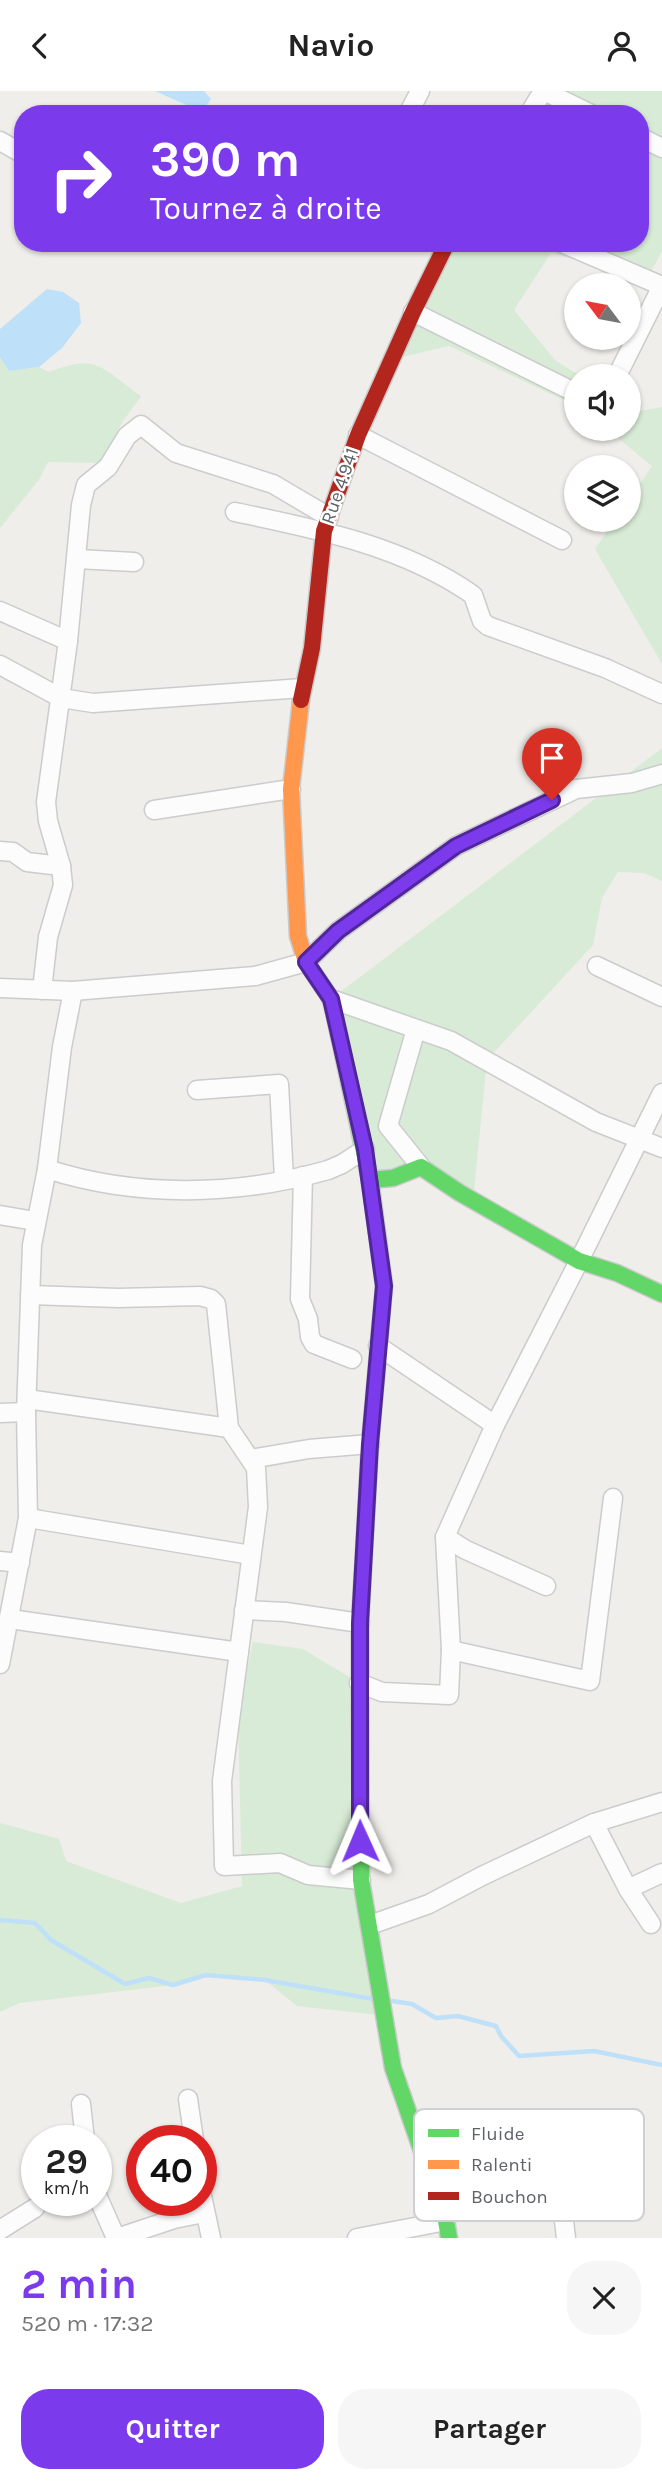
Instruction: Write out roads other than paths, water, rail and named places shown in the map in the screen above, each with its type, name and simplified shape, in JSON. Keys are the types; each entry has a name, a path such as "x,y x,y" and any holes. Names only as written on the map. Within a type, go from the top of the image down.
{"street":[{"path":"544,91 573,105"},
{"path":"0,142 0,155"},
{"name":"Rue 4.941","path":"306,962 298,936 291,789 302,688 312,648 327,524 358,435 443,252"},
{"path":"583,252 662,286 623,364"},
{"path":"413,312 564,387"},
{"path":"42,990 48,937 63,885 46,802 68,641 81,505 86,485 108,467 127,436 141,425 176,453 273,484 327,524 418,563 469,592 477,601 482,621 488,626 605,668 662,694"},
{"path":"358,435 562,540"},
{"path":"235,512 327,524"},
{"path":"77,559 134,562"},
{"path":"0,611 68,641"},
{"path":"0,665 61,698 93,703 302,688"},
{"path":"0,988 73,991 255,976 306,962 338,931 456,846 576,789 632,783 662,774"},
{"path":"154,810 291,789"},
{"path":"0,852 13,852 27,862 61,866"},
{"path":"306,962 331,999 365,1149 384,1286 370,1444 360,1623 361,1880 393,2068 414,2129"},
{"path":"597,966 662,997"},
{"path":"0,1664 28,1518 26,1406 35,1221 47,1168 62,1047 73,991"},
{"path":"331,999 451,1041 596,1122 662,1148"},
{"path":"416,1029 388,1126 421,1167 460,1193 579,1261 617,1273 662,1294"},
{"path":"197,1090 279,1084 284,1179"},
{"path":"359,1683 382,1692 449,1695 451,1650 444,1537 495,1425 662,1093"},
{"path":"47,1168 95,1181 162,1190 233,1189 303,1176 342,1164 365,1149"},
{"path":"370,1180 393,1178 421,1167"},
{"path":"303,1176 300,1299 309,1319 310,1337 314,1343 352,1359"},
{"path":"0,1215 35,1221"},
{"path":"30,1295 118,1299 200,1296 211,1299 216,1304 229,1428 258,1475 258,1507 222,1781 224,1866 281,1863 309,1875 361,1880"},
{"path":"379,1346 495,1425"},
{"path":"0,1413 26,1406 229,1428"},
{"path":"250,1459 309,1449 370,1444"},
{"path":"451,1650 590,1681 613,1498"},
{"path":"28,1518 251,1555"},
{"path":"444,1537 466,1550 546,1585"},
{"path":"0,1561 20,1563"},
{"path":"244,1610 286,1612 360,1623"},
{"path":"10,1619 239,1652"},
{"path":"370,1925 429,1904 481,1875 594,1823 662,1802"},
{"path":"594,1823 628,1889 651,1924"},
{"path":"628,1889 662,1873"},
{"path":"188,2099 192,2125"},
{"path":"81,2104 83,2125"},
{"path":"0,2229 23,2216"},
{"path":"106,2216 116,2238 189,2216"},
{"path":"205,2216 211,2238"},
{"path":"357,2238 448,2229"}],"water":[{"path":"155,91 204,91 211,99 207,105 186,105"},
{"path":"47,289 63,292 79,303 81,323 62,348 39,367 9,371 0,357 0,329"}],"waterway":[{"path":"0,1920 35,1923 51,1940 125,1984 149,1978 173,1985 206,1975 265,1980 373,1999"},
{"path":"392,2001 412,2004 436,2018 458,2016 496,2026 501,2036 519,2056 594,2051 662,2065"}]}
